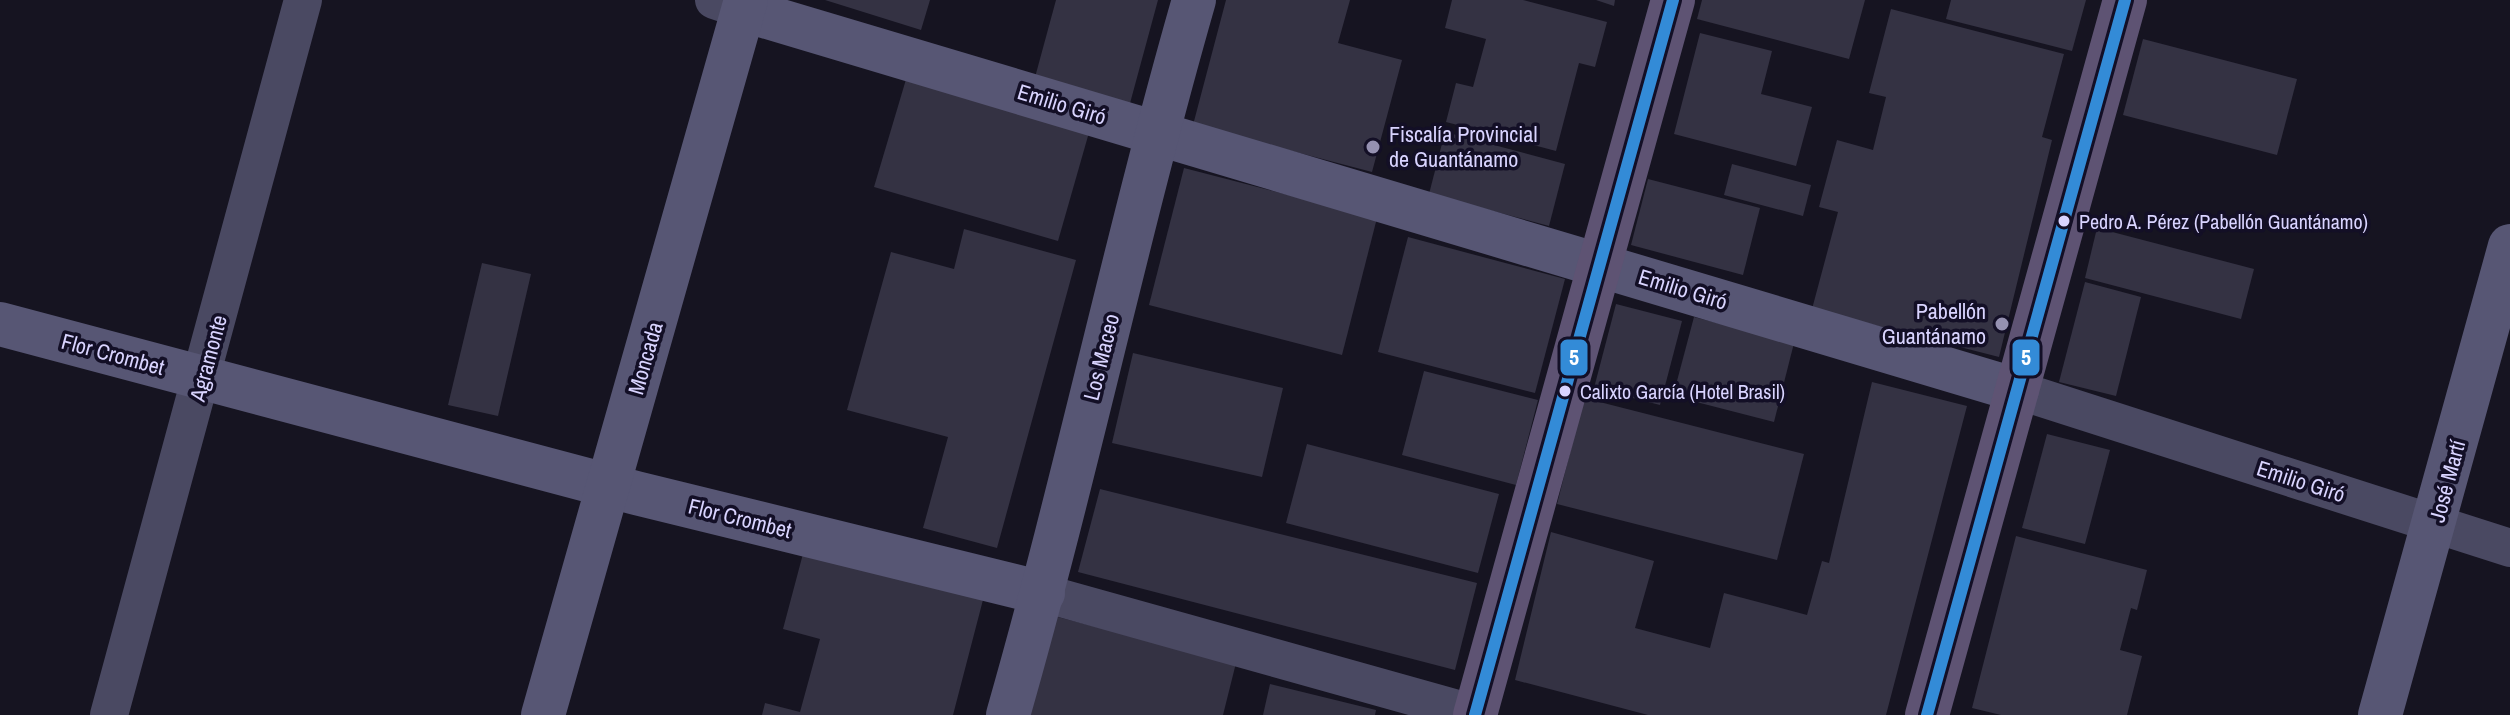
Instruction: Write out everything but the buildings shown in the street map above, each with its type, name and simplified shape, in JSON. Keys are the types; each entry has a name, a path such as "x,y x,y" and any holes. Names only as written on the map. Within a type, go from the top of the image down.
{"main road":[{"name":"Los Maceo","path":"1008,715 1043,593 1156,132 1194,0"},
{"path":"1476,715 1673,0"},
{"path":"1927,715 2125,0"},
{"name":"Emilio Giró","path":"735,3 2017,390"},
{"name":"Moncada","path":"543,715 609,484 735,3"},
{"name":"José Martí","path":"2380,715 2510,246"},
{"name":"Flor Crombet","path":"0,324 609,484 1043,593"}],"street":[{"name":"Agramonte","path":"109,715 203,378 303,0"},
{"name":"Emilio Giró","path":"2017,390 2510,548"},
{"name":"Flor Crombet","path":"1043,593 1476,715"}],"transit line":[{"name":"5","path":"1475,715 1673,0"},
{"name":"5","path":"1927,715 2125,0"}],"place":[{"name":"Fiscalía Provincial de Guantánamo","path":"1373,147"},
{"name":"Pedro A. Pérez (Pabellón Guantánamo)","path":"2064,221"},
{"name":"Pabellón Guantánamo","path":"2002,324"},
{"name":"Calixto García (Hotel Brasil)","path":"1565,391"}]}
